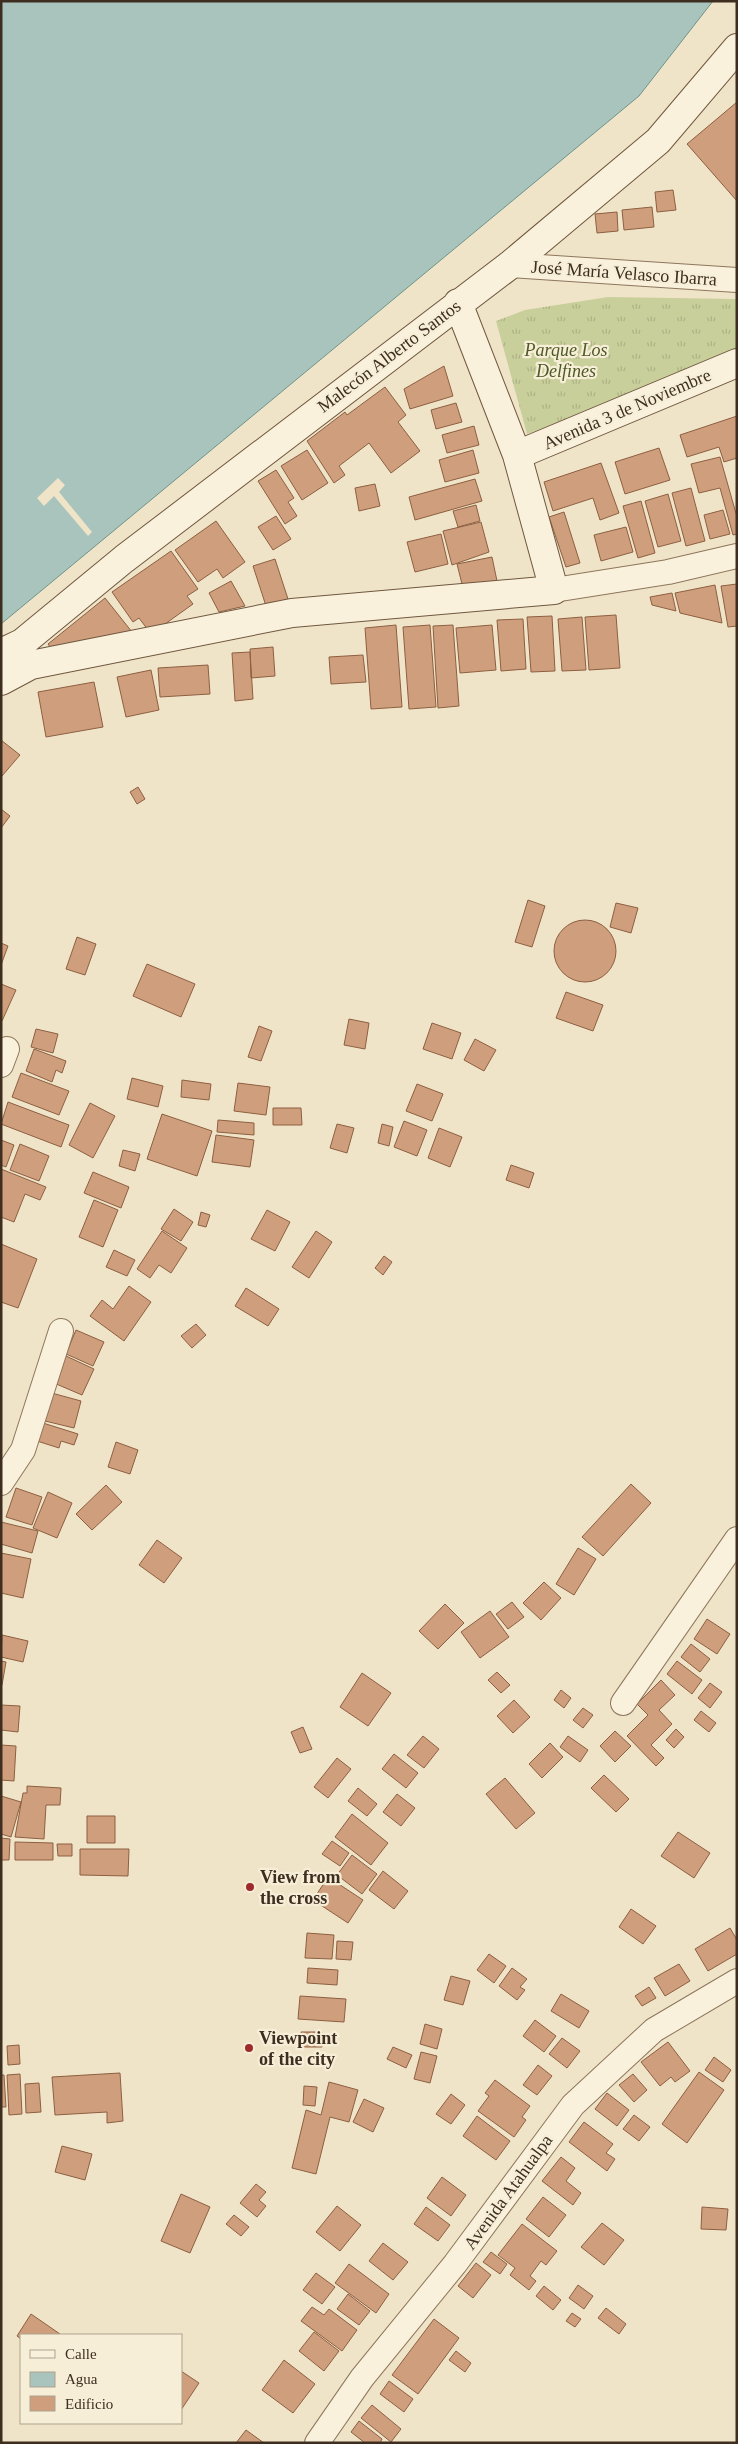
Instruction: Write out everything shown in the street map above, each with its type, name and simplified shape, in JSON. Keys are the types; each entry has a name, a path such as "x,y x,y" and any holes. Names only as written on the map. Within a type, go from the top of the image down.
{"main road":[{"name":"Malecón Alberto Santos","path":"18,654 124,559 458,302 510,265 658,141 737,48"},
{"path":"1,681 18,654 292,613 554,590 517,456 458,302"},
{"name":"Avenida 3 de Noviembre","path":"517,456 737,363"}],"street":[{"name":"José María Velasco Ibarra","path":"510,265 737,280"},
{"path":"554,590 668,572 737,556"},
{"path":"1,1483 23,1450 61,1331"},
{"path":"623,1702 737,1539"},
{"name":"Avenida Atahualpa","path":"317,2443 362,2378 455,2264 573,2105 654,2030 737,1981"}],"green space":[{"name":"Parque Los Delfines","path":"608,297 737,299 737,351 605,406 527,434 496,321 525,310"}],"water":[{"path":"1,1 713,1 639,96 1,624"}],"pier":[{"path":"58,478 65,485 59,492 92,532 88,536 54,496 44,506 37,498"}],"building":[{"path":"737,102 737,201 687,144"},
{"path":"673,190 676,210 657,212 655,192"},
{"path":"652,207 654,227 624,230 622,210"},
{"path":"617,212 618,231 597,233 595,214"},
{"path":"444,366 453,396 410,409 404,389"},
{"path":"385,387 406,415 398,422 420,451 391,473 369,443 339,466 345,475 334,483 307,441 345,412 347,415"},
{"path":"456,403 462,422 436,429 431,410"},
{"path":"737,416 737,458 724,462 719,447 687,457 680,435"},
{"path":"474,426 479,445 447,453 442,435"},
{"path":"659,448 670,480 625,494 615,462"},
{"path":"307,450 328,483 302,500 281,466"},
{"path":"473,450 479,473 445,482 439,460"},
{"path":"720,457 737,517 737,534 733,535 720,488 699,493 691,464"},
{"path":"601,463 619,513 600,520 593,498 553,511 544,482"},
{"path":"276,470 294,498 288,502 297,516 285,524 258,481"},
{"path":"475,479 482,501 415,520 409,497"},
{"path":"375,484 380,506 359,511 355,488"},
{"path":"691,488 705,541 686,546 672,493"},
{"path":"668,494 681,541 658,547 645,501"},
{"path":"641,501 655,553 638,558 623,506"},
{"path":"476,505 480,521 458,527 453,511"},
{"path":"723,510 730,534 710,539 704,515"},
{"path":"564,512 580,563 566,567 549,517"},
{"path":"276,516 291,539 273,550 258,527"},
{"path":"216,521 245,562 223,578 217,569 198,582 175,550"},
{"path":"481,522 489,552 452,565 443,531"},
{"path":"626,527 633,552 601,561 594,535"},
{"path":"441,534 448,564 415,572 407,542"},
{"path":"171,551 198,589 187,596 193,604 151,634 139,618 133,622 112,592"},
{"path":"492,557 497,581 463,588 457,564"},
{"path":"275,559 288,599 266,606 253,566"},
{"path":"231,581 245,606 219,612 209,593"},
{"path":"737,584 737,626 728,627 721,586"},
{"path":"715,585 722,623 680,613 675,593"},
{"path":"672,593 676,611 652,605 650,597"},
{"path":"105,598 136,637 53,651 48,644"},
{"path":"616,615 620,668 589,670 585,617"},
{"path":"552,616 555,671 531,672 527,617"},
{"path":"582,617 586,670 562,671 558,619"},
{"path":"523,619 526,669 501,671 497,620"},
{"path":"396,625 402,707 371,709 365,628"},
{"path":"430,625 436,707 409,709 403,627"},
{"path":"453,625 459,706 438,708 433,626"},
{"path":"492,625 496,670 460,673 456,628"},
{"path":"273,647 275,676 251,678 250,649"},
{"path":"250,652 253,699 235,701 232,653"},
{"path":"363,655 366,682 331,684 329,657"},
{"path":"208,665 210,694 160,697 158,668"},
{"path":"151,670 159,710 126,717 117,677"},
{"path":"94,682 103,727 46,737 38,692"},
{"path":"1,740 20,755 2,776 1,775"},
{"path":"138,787 145,799 137,804 130,792"},
{"path":"1,809 10,816 1,828"},
{"path":"528,900 545,906 532,947 515,942"},
{"path":"616,903 638,908 631,933 610,927"},
{"path":"585,920 602,925 607,929 611,934 616,951 611,968 607,973 602,977 585,982 568,977 563,973 559,968 554,951 559,934 563,929 568,925"},
{"path":"77,937 96,944 85,975 66,969"},
{"path":"1,943 8,946 1,965"},
{"path":"147,964 195,984 181,1017 133,996"},
{"path":"1,984 16,990 2,1021 1,1020"},
{"path":"566,992 603,1005 593,1031 556,1018"},
{"path":"349,1019 369,1023 365,1049 344,1045"},
{"path":"432,1023 461,1033 452,1059 423,1049"},
{"path":"259,1026 272,1031 261,1061 248,1057"},
{"path":"36,1029 58,1034 53,1053 31,1047"},
{"path":"475,1039 496,1050 484,1071 464,1060"},
{"path":"34,1049 66,1061 62,1073 56,1070 52,1082 26,1071"},
{"path":"21,1073 69,1091 59,1115 12,1097"},
{"path":"132,1078 163,1086 158,1107 127,1099"},
{"path":"182,1080 211,1084 209,1100 181,1097"},
{"path":"238,1083 270,1087 266,1115 234,1111"},
{"path":"417,1084 443,1094 432,1121 406,1111"},
{"path":"8,1102 69,1125 61,1147 1,1124"},
{"path":"90,1103 115,1116 93,1158 69,1145"},
{"path":"273,1108 301,1108 302,1125 273,1125"},
{"path":"162,1114 212,1131 197,1176 147,1159"},
{"path":"218,1120 254,1123 254,1135 217,1132"},
{"path":"404,1121 427,1130 417,1156 394,1147"},
{"path":"337,1124 354,1128 347,1153 330,1148"},
{"path":"382,1124 393,1127 389,1146 378,1143"},
{"path":"439,1128 462,1137 450,1167 428,1158"},
{"path":"216,1135 254,1140 250,1167 212,1162"},
{"path":"1,1140 14,1145 6,1167 1,1165"},
{"path":"20,1144 49,1156 39,1181 10,1170"},
{"path":"123,1150 140,1154 135,1171 119,1166"},
{"path":"511,1165 534,1173 529,1188 506,1180"},
{"path":"1,1169 46,1187 40,1200 25,1194 14,1222 1,1217"},
{"path":"93,1172 129,1187 121,1208 84,1193"},
{"path":"94,1200 118,1210 103,1247 79,1237"},
{"path":"174,1209 193,1222 181,1241 161,1229"},
{"path":"267,1210 290,1222 275,1251 251,1239"},
{"path":"201,1212 210,1215 206,1227 198,1225"},
{"path":"162,1231 187,1248 171,1273 159,1265 150,1278 137,1269"},
{"path":"316,1231 332,1242 309,1278 292,1267"},
{"path":"1,1244 37,1259 18,1308 1,1302"},
{"path":"114,1250 135,1260 127,1276 106,1267"},
{"path":"384,1256 392,1262 383,1275 375,1268"},
{"path":"129,1286 151,1302 124,1341 90,1316 102,1300 113,1309"},
{"path":"246,1288 279,1309 268,1326 235,1306"},
{"path":"196,1324 206,1335 192,1348 181,1336"},
{"path":"76,1330 104,1342 93,1366 66,1354"},
{"path":"66,1356 94,1369 82,1395 54,1383"},
{"path":"48,1392 81,1401 74,1428 41,1420"},
{"path":"43,1423 78,1434 74,1445 61,1441 59,1448 37,1441"},
{"path":"116,1442 138,1450 130,1474 108,1467"},
{"path":"631,1484 651,1503 603,1556 582,1537"},
{"path":"106,1485 122,1502 92,1530 76,1514"},
{"path":"16,1488 42,1497 32,1525 6,1517"},
{"path":"48,1492 72,1503 57,1538 33,1528"},
{"path":"1,1522 38,1531 32,1553 1,1544"},
{"path":"157,1540 182,1558 164,1583 139,1565"},
{"path":"578,1548 596,1559 574,1595 556,1584"},
{"path":"1,1553 31,1559 23,1598 1,1593"},
{"path":"544,1582 561,1598 541,1620 523,1603"},
{"path":"512,1602 524,1617 508,1629 496,1614"},
{"path":"445,1604 464,1623 438,1649 419,1631"},
{"path":"490,1611 509,1637 480,1658 461,1632"},
{"path":"707,1619 730,1634 717,1654 694,1639"},
{"path":"2,1635 28,1641 23,1662 1,1657"},
{"path":"691,1644 710,1659 700,1672 681,1657"},
{"path":"1,1661 6,1662 2,1685 1,1685"},
{"path":"677,1661 702,1680 692,1694 667,1674"},
{"path":"497,1672 510,1685 501,1693 488,1680"},
{"path":"362,1673 391,1693 368,1726 340,1707"},
{"path":"661,1680 675,1695 659,1710 672,1724 651,1745 664,1758 656,1766 627,1736 648,1715 637,1704"},
{"path":"710,1683 722,1692 710,1708 698,1698"},
{"path":"561,1690 571,1698 564,1708 554,1700"},
{"path":"514,1700 530,1717 513,1733 497,1716"},
{"path":"1,1705 20,1706 18,1732 1,1730"},
{"path":"583,1708 593,1715 583,1728 573,1720"},
{"path":"701,1711 716,1723 709,1732 694,1720"},
{"path":"303,1727 312,1749 300,1753 291,1732"},
{"path":"676,1729 684,1737 674,1748 666,1740"},
{"path":"615,1731 631,1746 615,1762 600,1746"},
{"path":"423,1736 439,1749 424,1768 407,1755"},
{"path":"568,1736 588,1750 580,1762 560,1747"},
{"path":"550,1743 563,1757 542,1778 529,1764"},
{"path":"1,1745 16,1746 14,1781 1,1780"},
{"path":"394,1754 418,1773 406,1788 382,1769"},
{"path":"337,1758 351,1769 328,1798 314,1787"},
{"path":"604,1775 629,1799 616,1812 591,1788"},
{"path":"505,1778 535,1813 516,1829 486,1794"},
{"path":"27,1786 61,1788 60,1805 46,1805 44,1839 15,1837 23,1793 27,1793"},
{"path":"358,1788 377,1804 367,1816 348,1801"},
{"path":"397,1794 415,1808 401,1826 383,1812"},
{"path":"1,1796 21,1802 11,1837 1,1834"},
{"path":"352,1814 388,1843 371,1865 335,1837"},
{"path":"87,1816 115,1816 115,1843 87,1843"},
{"path":"678,1832 710,1853 694,1878 661,1856"},
{"path":"1,1838 10,1839 9,1860 1,1860"},
{"path":"332,1841 349,1853 340,1866 322,1854"},
{"path":"15,1842 53,1843 53,1860 15,1860"},
{"path":"57,1844 72,1844 72,1856 58,1856"},
{"path":"80,1849 129,1849 128,1876 80,1875"},
{"path":"352,1855 377,1874 362,1894 337,1875"},
{"path":"383,1871 408,1891 394,1909 369,1890"},
{"path":"328,1877 363,1900 348,1923 313,1900"},
{"path":"631,1909 656,1926 643,1944 619,1927"},
{"path":"730,1928 737,1940 737,1954 708,1971 695,1949"},
{"path":"307,1933 334,1935 332,1959 305,1958"},
{"path":"337,1941 353,1942 351,1960 336,1959"},
{"path":"489,1954 506,1966 494,1983 477,1970"},
{"path":"679,1964 690,1981 665,1996 654,1978"},
{"path":"308,1968 338,1970 337,1985 307,1983"},
{"path":"512,1968 527,1979 520,1987 525,1990 517,2000 499,1986"},
{"path":"451,1976 470,1981 463,2005 444,2000"},
{"path":"649,1987 656,1998 642,2006 635,1996"},
{"path":"561,1994 589,2011 579,2028 551,2011"},
{"path":"300,1996 346,1999 344,2022 298,2019"},
{"path":"535,2020 556,2036 544,2052 523,2036"},
{"path":"425,2024 442,2029 437,2049 420,2044"},
{"path":"301,2032 322,2032 322,2047 301,2047"},
{"path":"562,2038 580,2051 567,2068 549,2054"},
{"path":"668,2042 690,2071 675,2082 671,2077 660,2086 641,2062"},
{"path":"19,2045 20,2064 8,2065 7,2046"},
{"path":"393,2047 412,2055 406,2068 387,2059"},
{"path":"421,2052 437,2056 430,2083 414,2079"},
{"path":"714,2057 731,2070 723,2082 705,2070"},
{"path":"538,2065 552,2076 537,2095 523,2085"},
{"path":"699,2072 724,2090 687,2143 662,2124"},
{"path":"120,2073 123,2121 107,2123 107,2112 55,2115 52,2077"},
{"path":"20,2074 22,2114 9,2115 7,2075"},
{"path":"633,2074 647,2090 634,2102 619,2085"},
{"path":"1,2075 4,2075 6,2107 1,2107"},
{"path":"495,2080 530,2106 522,2117 526,2120 514,2137 478,2111 489,2096 485,2093"},
{"path":"329,2082 358,2090 349,2122 330,2117 316,2174 292,2168 306,2110 321,2115"},
{"path":"39,2083 41,2112 26,2113 25,2084"},
{"path":"304,2086 317,2087 315,2106 303,2105"},
{"path":"607,2093 629,2110 617,2126 595,2109"},
{"path":"451,2094 465,2105 451,2124 436,2114"},
{"path":"364,2099 384,2108 373,2132 353,2122"},
{"path":"634,2115 650,2127 639,2141 623,2129"},
{"path":"477,2116 510,2141 496,2160 463,2136"},
{"path":"584,2122 613,2144 606,2153 615,2159 607,2171 569,2142"},
{"path":"62,2146 92,2154 85,2180 55,2172"},
{"path":"561,2157 575,2168 566,2181 581,2193 573,2205 542,2181"},
{"path":"442,2177 466,2195 451,2216 427,2198"},
{"path":"256,2184 266,2192 259,2200 266,2206 257,2217 240,2203"},
{"path":"181,2194 210,2207 190,2253 161,2241"},
{"path":"543,2197 566,2215 549,2237 526,2219"},
{"path":"337,2206 361,2225 340,2251 316,2232"},
{"path":"426,2207 450,2225 438,2241 414,2224"},
{"path":"702,2207 728,2209 726,2230 701,2229"},
{"path":"234,2215 249,2227 241,2236 226,2224"},
{"path":"602,2223 624,2240 604,2265 581,2247"},
{"path":"522,2224 557,2251 546,2265 541,2261 530,2276 536,2281 529,2290 510,2275 515,2268 498,2255"},
{"path":"383,2243 408,2262 393,2280 369,2261"},
{"path":"491,2252 507,2264 500,2274 483,2262"},
{"path":"476,2263 491,2275 473,2298 458,2286"},
{"path":"349,2264 389,2294 376,2313 335,2283"},
{"path":"316,2273 335,2287 322,2304 303,2290"},
{"path":"578,2285 593,2296 584,2309 569,2298"},
{"path":"544,2286 561,2300 553,2310 536,2296"},
{"path":"348,2294 370,2311 359,2325 337,2309"},
{"path":"312,2307 324,2315 329,2309 357,2330 342,2351 301,2321"},
{"path":"606,2308 626,2324 619,2334 598,2318"},
{"path":"572,2313 581,2319 575,2327 566,2321"},
{"path":"31,2314 60,2334 20,2334 20,2338 17,2336"},
{"path":"434,2319 459,2338 418,2394 392,2375"},
{"path":"314,2332 339,2351 324,2371 299,2351"},
{"path":"456,2351 471,2363 465,2372 449,2360"},
{"path":"284,2360 315,2384 293,2413 262,2390"},
{"path":"182,2372 199,2383 182,2408"},
{"path":"389,2381 413,2399 404,2412 380,2394"},
{"path":"372,2405 401,2429 391,2442 361,2418"},
{"path":"359,2421 382,2439 380,2443 365,2443 351,2432"},
{"path":"246,2430 264,2443 236,2443"}],"place":[{"name":"View from the cross","path":"250,1887"},
{"name":"Viewpoint of the city","path":"249,2048"}]}
